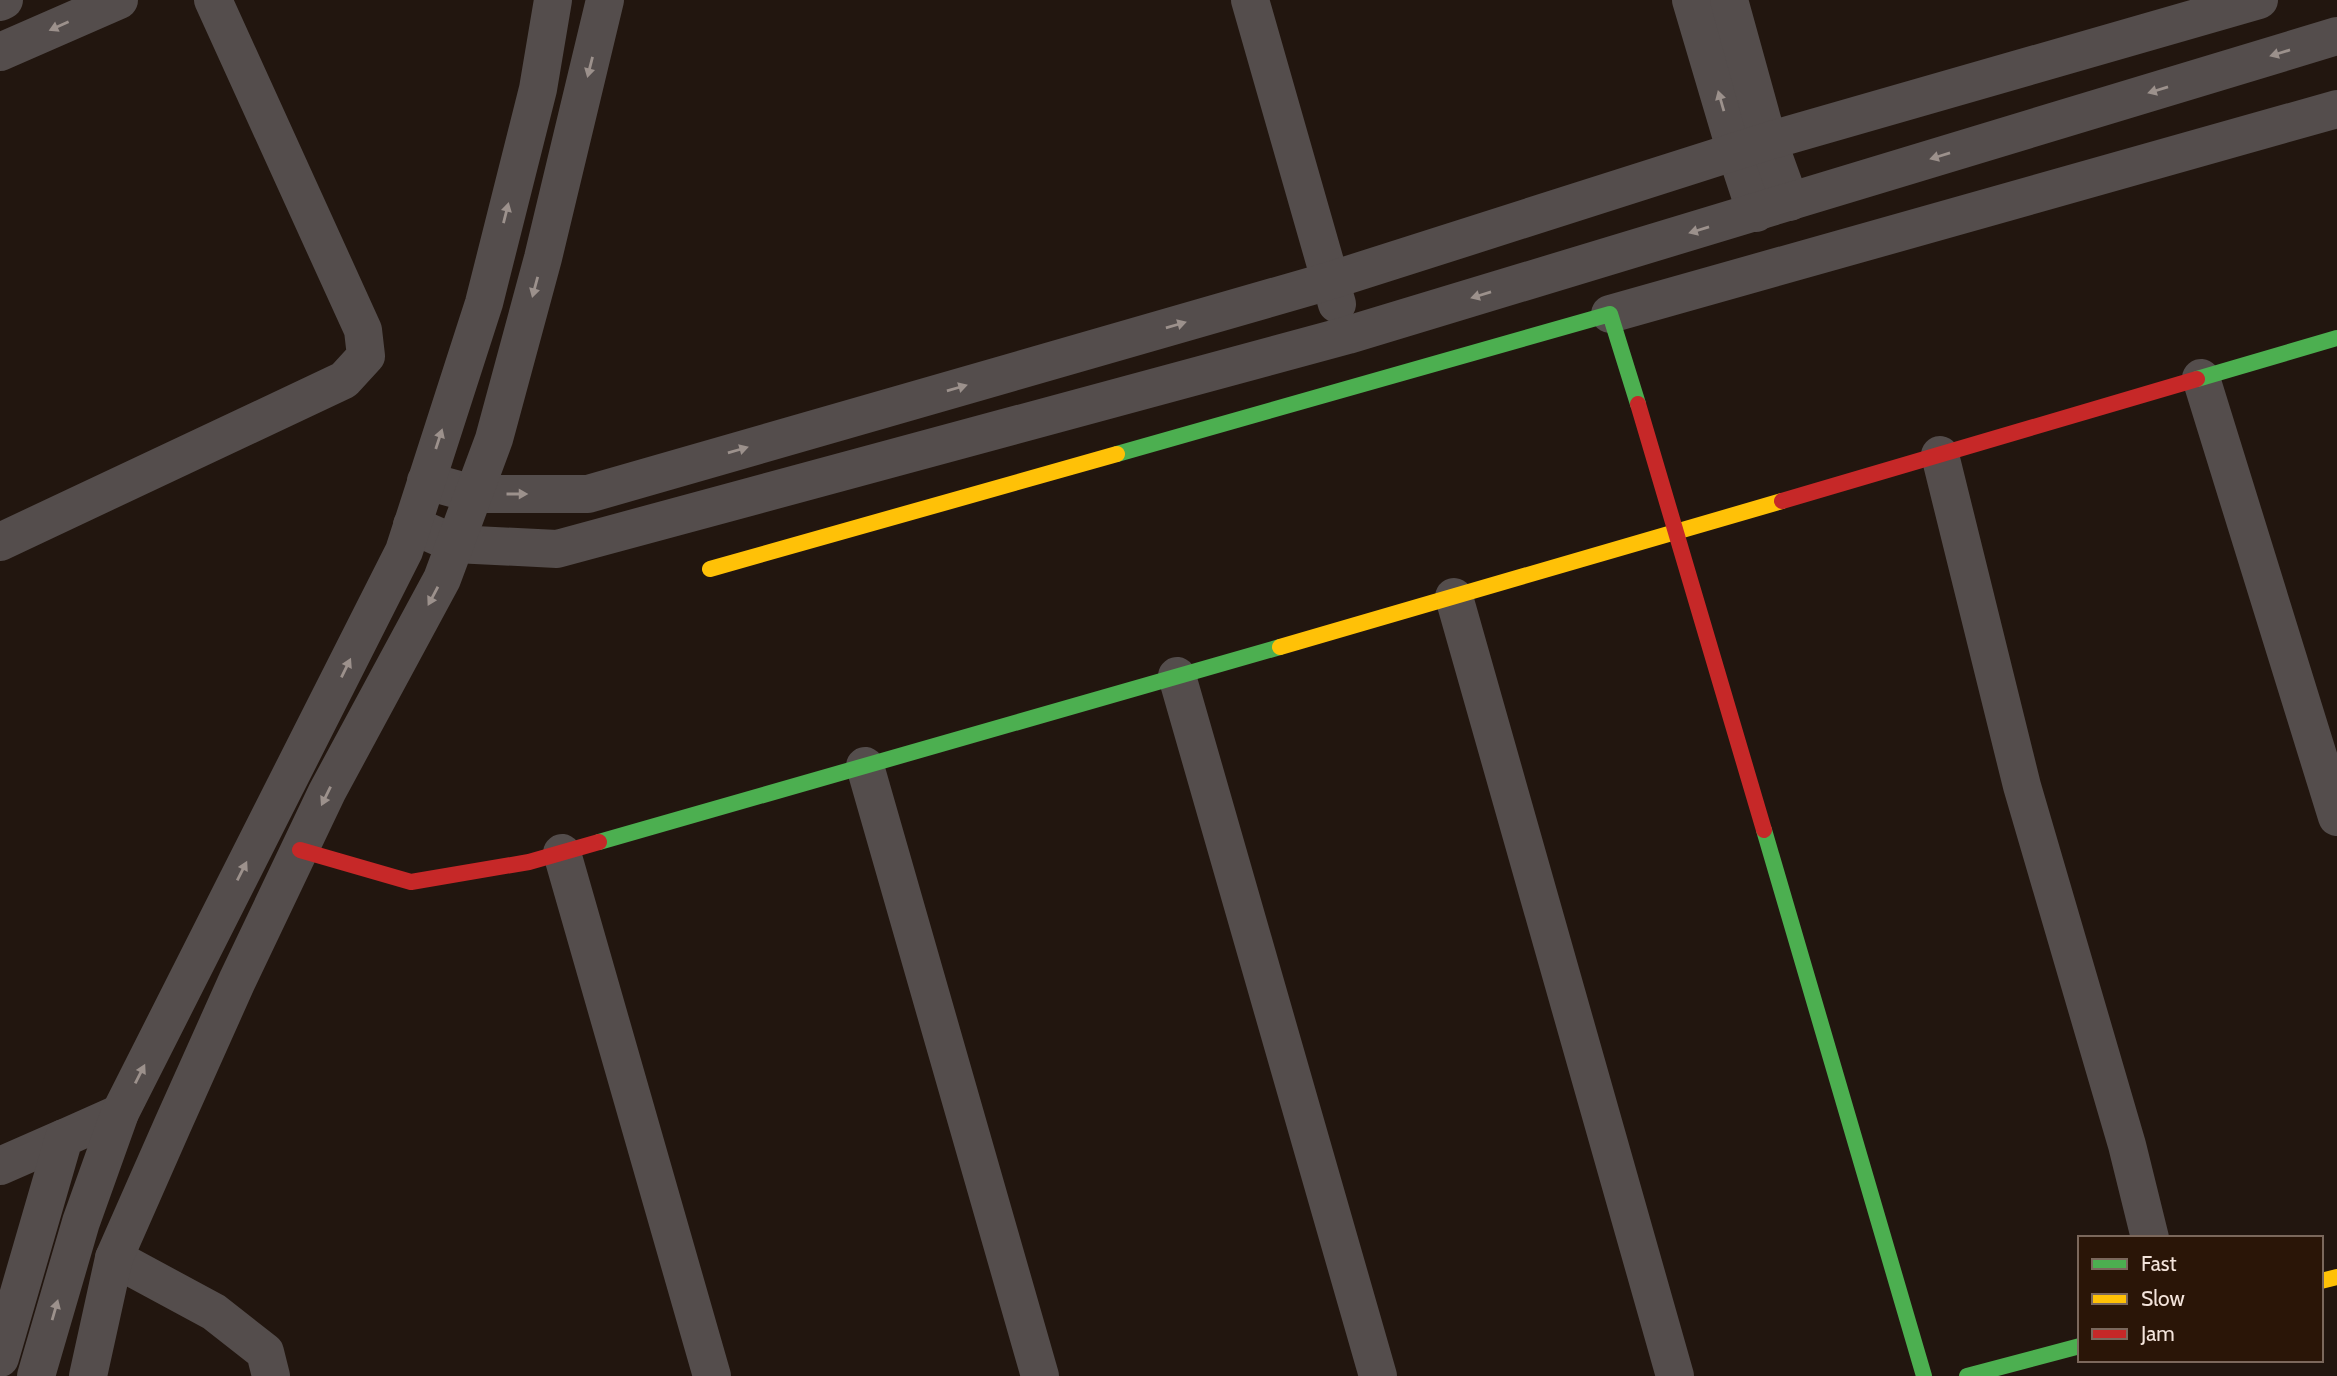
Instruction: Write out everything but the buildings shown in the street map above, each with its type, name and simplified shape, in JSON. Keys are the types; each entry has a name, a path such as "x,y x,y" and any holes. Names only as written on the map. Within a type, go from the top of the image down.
{"street":[{"path":"0,52 119,0"},
{"path":"0,542 344,380 366,356 363,330 213,0"},
{"path":"36,1376 80,1222 120,1113 404,551 484,303 538,89 553,0"},
{"path":"88,1376 114,1258 237,981 327,792 442,579 474,494 494,439 543,258 605,0"},
{"path":"1250,0 1329,281 1348,335"},
{"path":"1691,0 1752,147 1773,208"},
{"path":"1729,0 1752,147"},
{"path":"426,481 474,494 588,494 1329,281 2201,8 2259,0"},
{"path":"2201,8 2223,70"},
{"path":"412,525 455,544 557,549 1348,335 2337,36"},
{"path":"710,569 2337,109"},
{"path":"1610,314 1677,532 1924,1376"},
{"path":"300,850 411,882 529,862 1454,597 2337,338"},
{"path":"2201,378 2337,817"},
{"path":"1940,455 2022,786 2127,1145 2150,1236"},
{"path":"1454,597 1675,1376"},
{"path":"1177,676 1378,1376"},
{"path":"865,766 1040,1376"},
{"path":"562,853 712,1376"},
{"path":"0,1166 120,1113"},
{"path":"0,1358 64,1138"},
{"path":"114,1258 214,1312 265,1353 271,1376"},
{"path":"1967,1376 2078,1347"}],"traffic: fast":[{"path":"1117,454 1610,314 1638,404"},
{"path":"2197,379 2337,338"},
{"path":"599,842 1280,647"},
{"path":"1764,830 1924,1376"},
{"path":"1967,1376 2078,1347"}],"traffic: slow":[{"path":"710,569 1117,454"},
{"path":"1280,647 1782,501"},
{"path":"2323,1280 2337,1277"}],"traffic: jam":[{"path":"1782,501 2197,379"},
{"path":"1638,404 1764,830"},
{"path":"300,850 411,882 529,862 599,842"}]}
